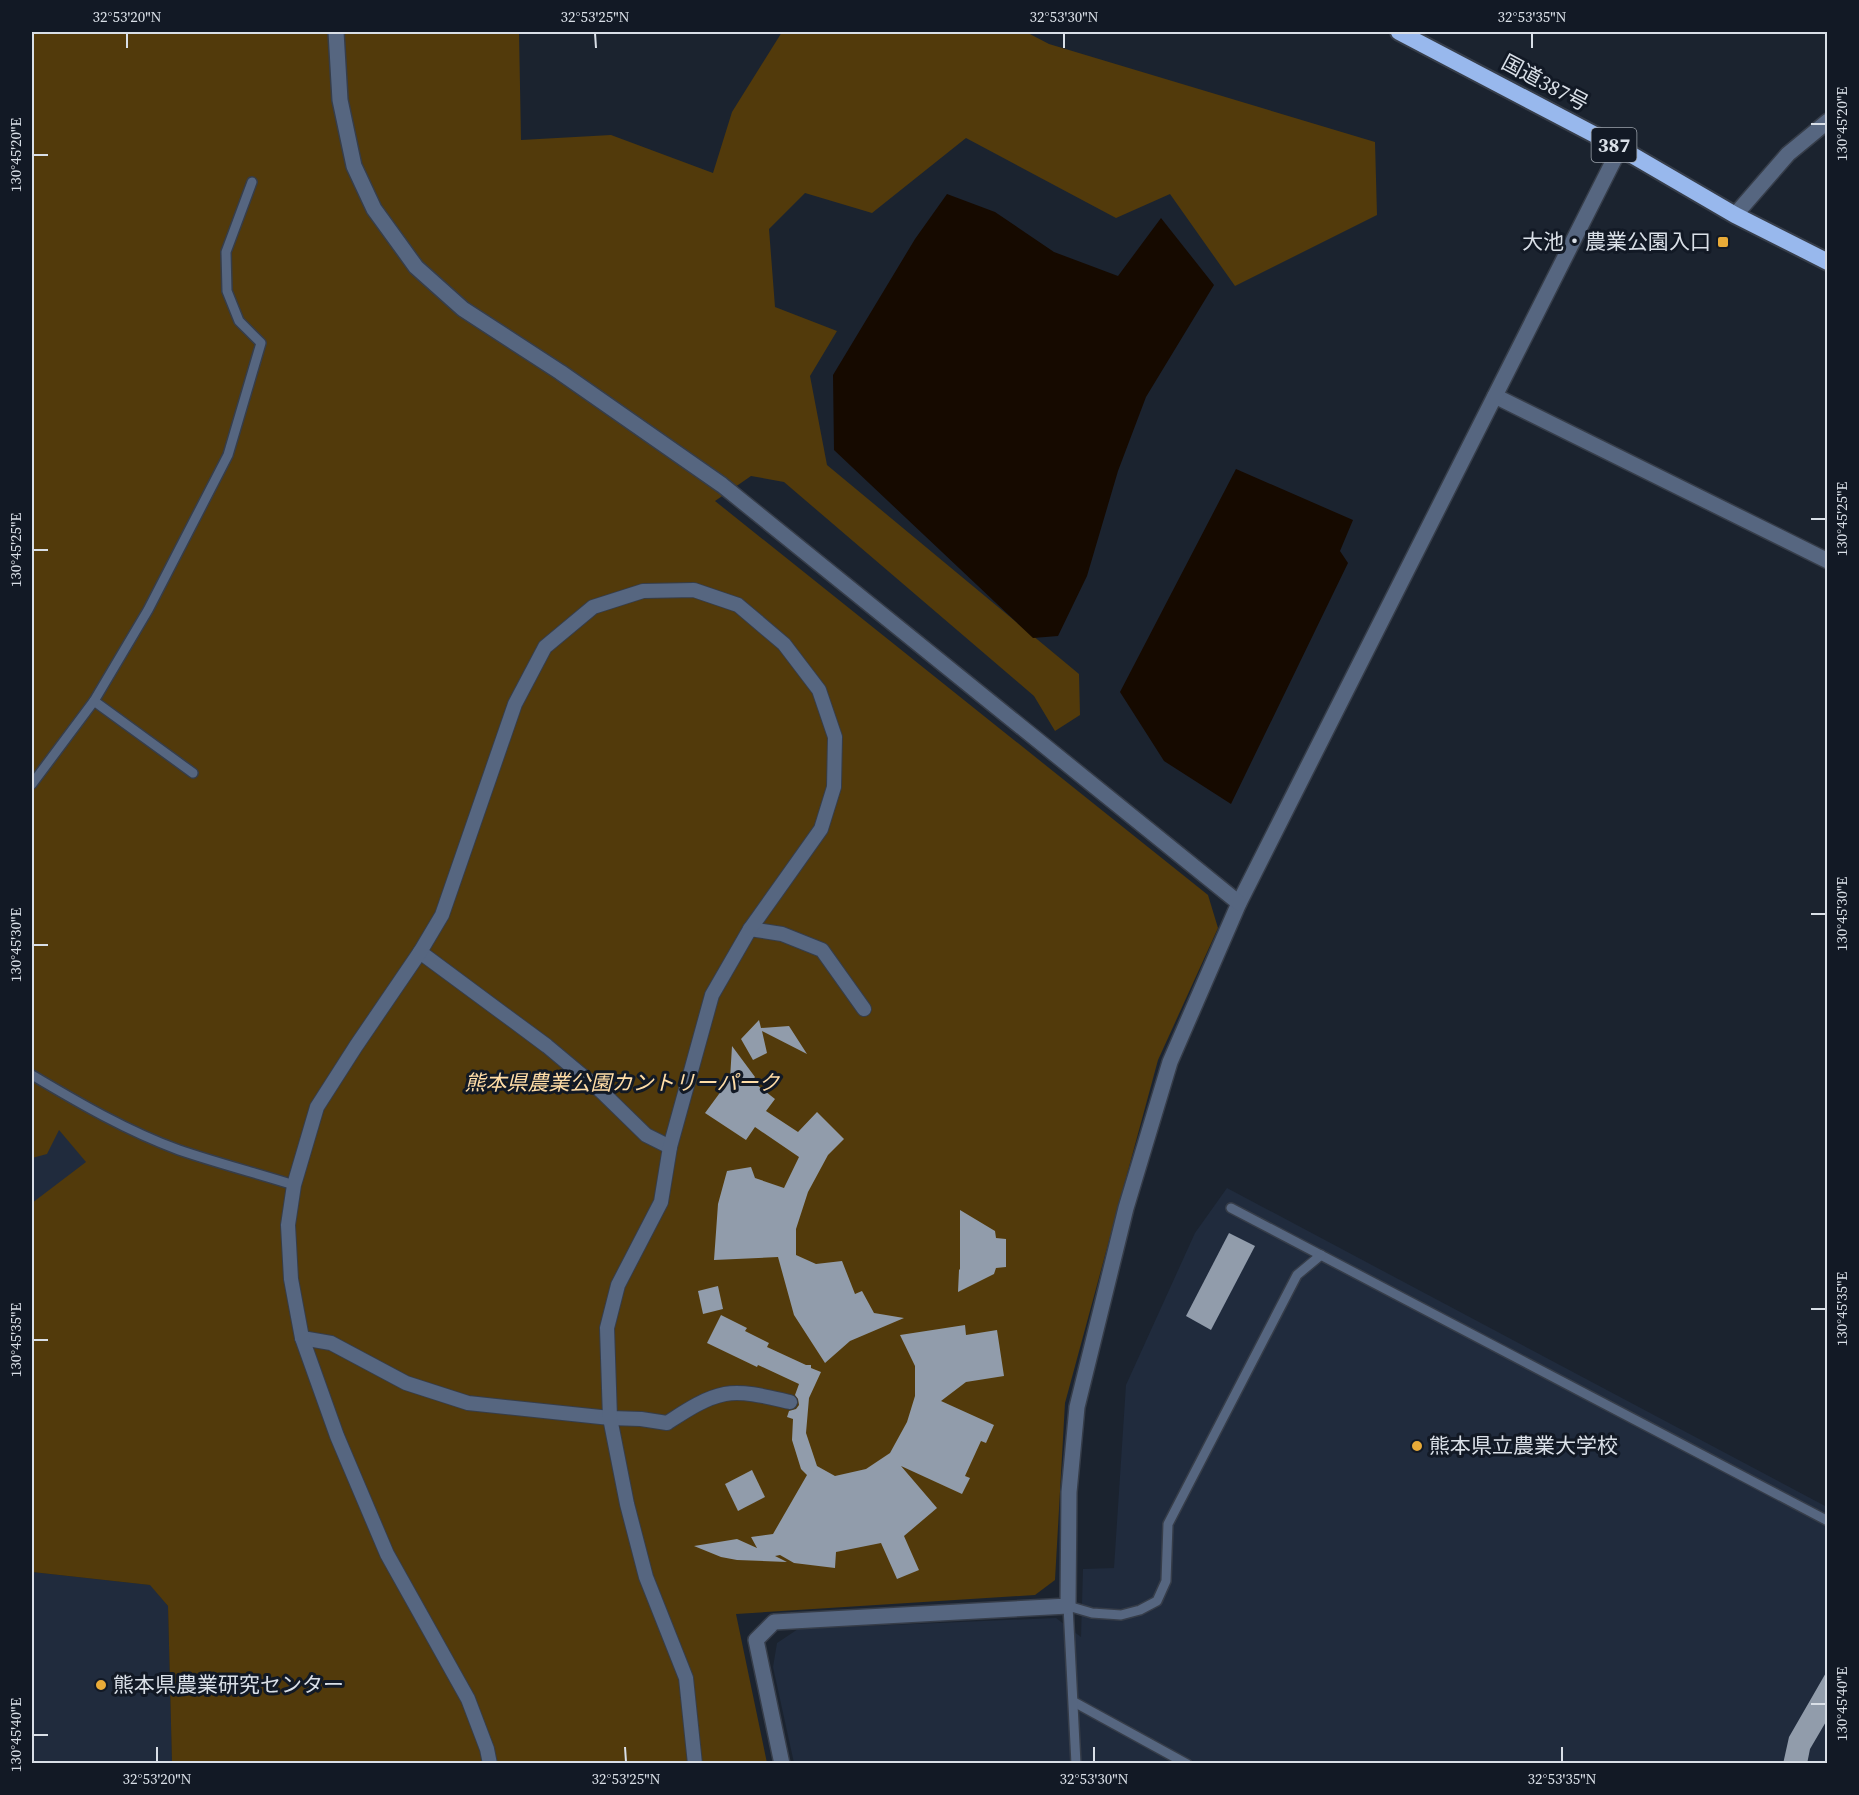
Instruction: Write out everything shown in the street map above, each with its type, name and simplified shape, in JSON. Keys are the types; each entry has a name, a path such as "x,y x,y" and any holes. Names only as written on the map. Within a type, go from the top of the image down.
{"highway":[{"name":"国道387号","path":"1400,32 1620,148 1735,215 1827,262"}],"street":[{"path":"336,32 340,100 354,166 374,209 416,267 463,309 560,372 722,485 1239,903"},
{"path":"1735,215 1788,154 1827,121"},
{"path":"782,1764 756,1640 774,1622 1068,1606 1069,1492 1077,1407 1126,1208 1170,1062 1239,903 1620,148"},
{"path":"1495,396 1827,561"},
{"path":"490,1764 487,1749 468,1699 387,1554 337,1436 302,1338 291,1279 288,1225 294,1185 317,1107 442,915 515,704 545,647 593,607 643,591 694,590 738,605 784,644 819,690 835,737 834,787 821,829 750,929 712,995 670,1147 661,1202 618,1285 607,1328 610,1418 627,1504 646,1577 686,1678 695,1764"},
{"path":"750,929 782,934 822,950 864,1009"},
{"path":"420,952 547,1046 602,1092 646,1135 670,1147"},
{"path":"302,1338 331,1343 406,1383 468,1403 610,1418 641,1419 667,1424 694,1406 726,1393 759,1395 790,1402"}],"lane":[{"path":"32,784 94,701 148,610 228,455 261,343 240,321 227,291 226,252 252,182"},
{"path":"94,701 193,773"},
{"path":"32,1075 70,1098 132,1130 179,1150 294,1185"},
{"path":"1231,1208 1827,1521"},
{"path":"1076,1764 1068,1606 1092,1613 1121,1615 1140,1610 1157,1601 1166,1581 1168,1524 1297,1275 1321,1255"},
{"path":"1074,1702 1187,1764"}],"shaded area":[{"path":"947,194 995,212 1054,252 1118,276 1161,218 1214,285 1146,397 1118,471 1087,576 1058,636 1033,638 834,450 833,375 915,239"},
{"path":"1236,469 1353,520 1340,551 1348,563 1231,804 1164,761 1120,692"},
{"path":"32,1098 128,1210 32,1248"},
{"name":"熊本県立農業大学校","path":"1227,1188 1827,1507 1827,1763 794,1763 773,1667 777,1643 798,1629 1056,1618 1081,1637 1083,1569 1114,1568 1126,1385 1195,1233"},
{"name":"熊本県農業研究センター","path":"32,1572 151,1585 168,1606 172,1763 32,1764"}],"green space":[{"name":"熊本県農業公園カントリーパーク","path":"32,32 519,32 521,140 611,135 713,173 732,112 782,32 1026,32 1049,44 1375,142 1377,215 1235,286 1170,194 1116,218 966,138 872,213 805,193 769,229 775,307 837,331 810,376 827,465 1079,674 1080,715 1055,731 1034,696 784,482 751,476 715,501 1208,895 1218,928 1158,1060 1065,1403 1055,1580 1035,1595 736,1614 767,1763 172,1763 168,1606 150,1585 32,1572 32,1203 86,1162 59,1130 47,1154 32,1158"}],"building":[{"path":"759,1020 761,1028 789,1026 807,1054 762,1031 767,1053 753,1060 741,1039"},
{"path":"732,1046 755,1077 752,1081 775,1099 766,1111 798,1132 817,1112 844,1139 828,1155 808,1192 796,1229 796,1255 816,1264 842,1261 855,1294 862,1291 874,1313 904,1318 850,1341 825,1363 794,1315 778,1257 714,1260 718,1204 727,1171 751,1167 755,1178 784,1188 799,1157 755,1127 746,1140 705,1113 730,1079"},
{"path":"960,1210 995,1231 996,1238 1006,1239 1006,1267 996,1268 994,1274 958,1292 960,1269"},
{"path":"1229,1233 1255,1246 1211,1330 1186,1316"},
{"path":"718,1286 723,1309 703,1314 698,1291"},
{"path":"721,1315 747,1328 745,1331 769,1343 767,1347 806,1365 811,1365 811,1368 821,1372 809,1398 806,1433 817,1466 835,1476 866,1469 890,1453 907,1422 915,1396 915,1366 900,1335 965,1325 966,1335 997,1330 1004,1376 966,1382 941,1401 994,1425 986,1443 981,1441 965,1476 970,1478 962,1494 901,1466 937,1508 904,1536 919,1570 897,1579 881,1543 836,1552 835,1568 794,1563 780,1555 775,1556 787,1562 737,1560 721,1557 694,1546 737,1539 757,1548 751,1537 773,1534 807,1475 801,1469 792,1440 793,1419 787,1417 789,1411 796,1409 799,1405 795,1395 799,1384 707,1343"},
{"path":"752,1470 765,1497 738,1511 725,1484"},
{"path":"1827,1671 1827,1720 1810,1749 1807,1764 1783,1764 1789,1737"}],"place":[{"name":"大池・農業公園入口","path":"1723,242"},
{"name":"熊本県立農業大学校","path":"1417,1446"},
{"name":"熊本県農業研究センター","path":"101,1685"}]}
